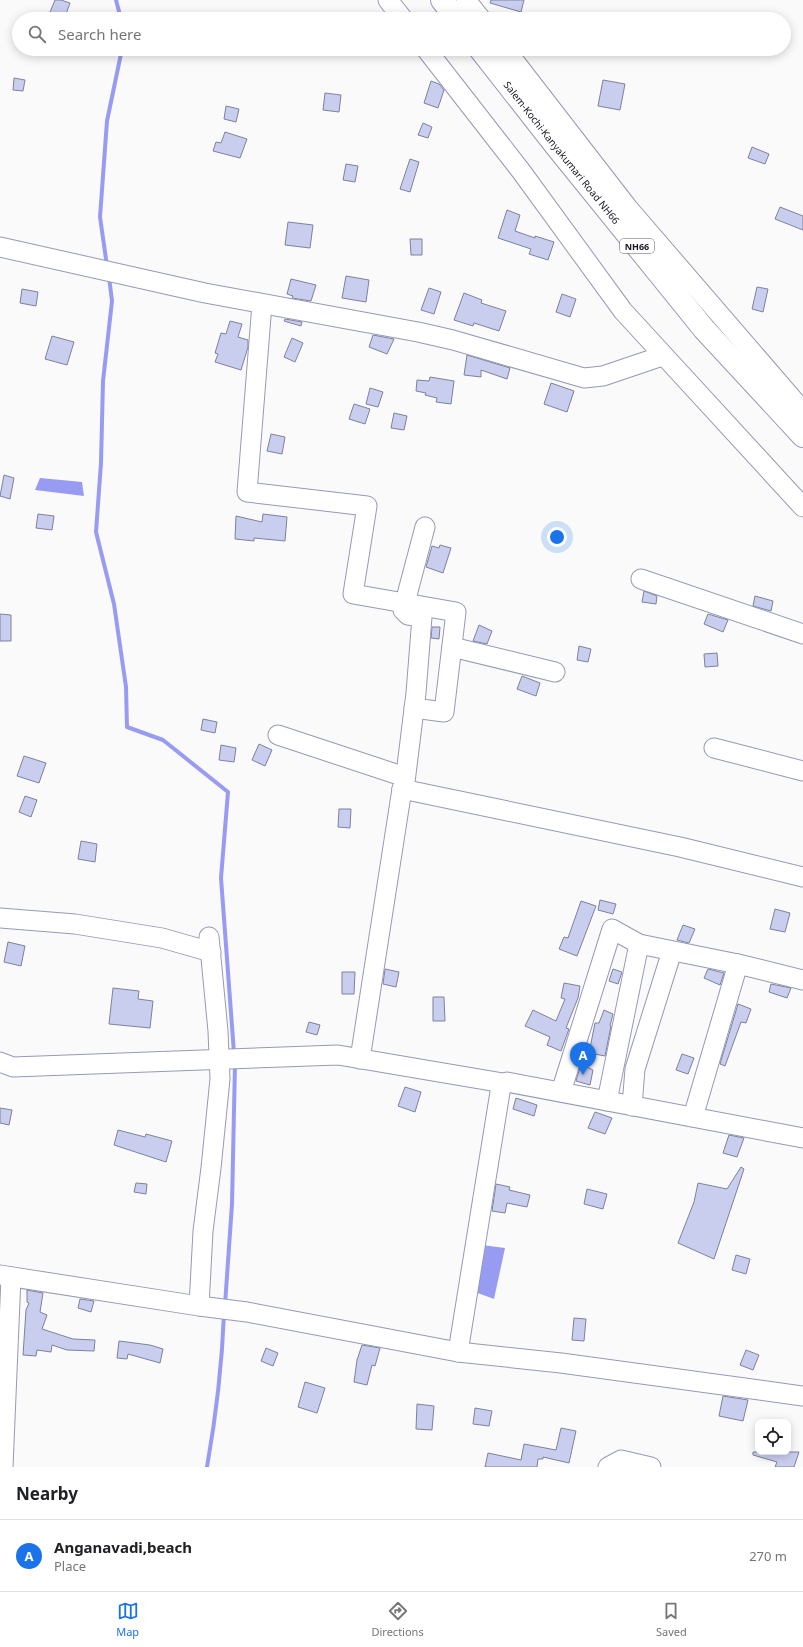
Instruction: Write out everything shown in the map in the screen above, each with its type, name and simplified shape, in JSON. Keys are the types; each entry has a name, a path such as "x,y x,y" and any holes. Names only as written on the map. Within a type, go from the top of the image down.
{"highway":[{"path":"442,0 451,12"},
{"name":"Salem-Kochi-Kanyakumari Road NH66","path":"485,56 551,140 704,329 803,436"}],"street":[{"path":"388,0 397,12"},
{"path":"466,0 475,12"},
{"path":"431,56 521,171 623,311 662,356 803,507"},
{"path":"509,56 628,208 803,411"},
{"path":"0,247 205,293 418,332 453,340 584,378 603,376 662,356"},
{"path":"262,304 248,492 367,506 353,594 456,612 444,712 414,708"},
{"path":"360,1059 404,783 414,708 422,617 408,615 402,610 425,526"},
{"path":"641,579 803,634"},
{"path":"452,647 555,672"},
{"path":"278,735 404,783 680,846 803,877"},
{"path":"714,748 803,771"},
{"path":"0,918 75,924 210,944 218,1031 220,1079 203,1231 199,1306"},
{"path":"562,1092 612,929 639,944 738,964 803,980"},
{"path":"607,1101 639,944"},
{"path":"632,1106 635,1069 672,951"},
{"path":"693,1117 738,964"},
{"path":"0,1062 13,1067 338,1055 503,1083 507,1082 803,1138"},
{"path":"458,1352 488,1156 501,1086 503,1083"},
{"path":"4,1467 6,1276 247,1312 458,1352 561,1363 803,1396"},
{"path":"608,1467 621,1460 651,1467"}],"water":[{"path":"40,478 82,482 84,496 35,490"},
{"path":"466,1243 505,1248 494,1299 467,1289"}],"building":[{"path":"55,0 70,3 67,12 50,12"},
{"path":"491,0 524,0 521,12 490,3"},
{"path":"14,78 25,80 23,91 13,90"},
{"path":"603,80 625,84 620,110 598,106"},
{"path":"431,81 439,84 444,90 438,108 424,103"},
{"path":"325,93 341,95 339,112 323,110"},
{"path":"226,106 239,109 236,122 224,119"},
{"path":"423,123 432,127 428,138 418,135"},
{"path":"225,132 247,139 240,158 213,151 216,142 221,143"},
{"path":"752,147 769,154 765,164 748,158"},
{"path":"410,159 419,162 410,192 400,189"},
{"path":"346,164 358,166 355,182 343,180"},
{"path":"780,207 803,216 803,230 775,219"},
{"path":"507,210 520,215 515,231 535,238 535,236 554,242 548,260 529,254 531,249 498,238"},
{"path":"288,222 313,225 310,248 285,245"},
{"path":"410,239 422,239 422,255 411,255"},
{"path":"346,276 369,280 366,302 342,298"},
{"path":"291,279 316,285 311,301 292,298 293,296 287,294"},
{"path":"757,287 768,289 763,312 752,309"},
{"path":"429,288 441,292 434,314 421,310"},
{"path":"22,289 38,292 36,306 20,303"},
{"path":"464,293 482,300 481,303 506,311 499,331 474,323 473,326 454,320"},
{"path":"562,294 576,299 570,317 556,312"},
{"path":"285,319 302,322 301,326 284,321"},
{"path":"230,321 242,324 238,337 248,340 248,347 241,370 215,362 218,354 215,353 221,333 226,334"},
{"path":"373,335 394,339 387,354 369,347"},
{"path":"52,336 74,342 67,365 45,359"},
{"path":"292,338 303,343 295,362 284,357"},
{"path":"467,355 510,368 507,379 481,370 481,377 464,375"},
{"path":"430,377 454,381 451,404 436,402 437,398 425,395 426,393 416,391 417,380 429,381"},
{"path":"551,383 574,391 567,412 544,404"},
{"path":"370,388 383,392 378,407 366,404"},
{"path":"354,404 370,409 365,424 349,419"},
{"path":"394,413 407,416 404,430 391,428"},
{"path":"271,434 285,437 282,454 267,451"},
{"path":"4,475 14,478 10,499 0,496"},
{"path":"38,514 54,516 52,530 36,528"},
{"path":"263,514 287,517 285,541 254,538 254,541 235,539 236,516 262,522"},
{"path":"440,545 451,548 443,573 426,567 432,546 439,548"},
{"path":"644,591 657,596 656,604 642,602"},
{"path":"755,596 773,601 771,611 753,606"},
{"path":"0,614 11,615 11,641 0,641"},
{"path":"708,614 728,620 723,632 704,624"},
{"path":"479,625 492,631 487,644 473,641"},
{"path":"432,627 440,627 439,639 431,638"},
{"path":"579,646 591,649 588,662 577,660"},
{"path":"717,653 718,666 705,667 704,654"},
{"path":"522,676 540,683 536,696 517,689"},
{"path":"203,719 217,722 215,733 201,730"},
{"path":"259,744 272,750 265,766 252,760"},
{"path":"221,745 236,748 234,762 219,760"},
{"path":"24,756 46,763 39,783 17,776"},
{"path":"25,796 37,800 31,817 19,812"},
{"path":"339,809 351,809 350,828 338,827"},
{"path":"81,841 97,844 95,862 78,859"},
{"path":"600,900 616,904 613,914 598,910"},
{"path":"581,901 596,906 577,956 559,949 564,937 568,938"},
{"path":"775,909 790,913 785,932 770,929"},
{"path":"683,925 695,929 689,943 677,940"},
{"path":"8,942 25,946 21,966 4,962"},
{"path":"385,969 399,972 396,987 383,984"},
{"path":"613,969 622,972 618,984 609,981"},
{"path":"708,969 724,973 720,985 704,978"},
{"path":"342,972 355,972 354,994 342,994"},
{"path":"564,983 580,986 578,998 566,1028 569,1029 561,1051 547,1045 550,1037 525,1026 533,1010 556,1021 565,999 561,998"},
{"path":"771,984 791,988 787,998 769,992"},
{"path":"113,988 139,991 138,999 153,1001 150,1028 109,1024"},
{"path":"433,997 444,997 445,1021 433,1021"},
{"path":"738,1004 751,1009 746,1023 741,1022 725,1066 720,1064"},
{"path":"604,1010 613,1014 605,1056 589,1053 595,1023 599,1023"},
{"path":"309,1022 320,1025 317,1035 306,1032"},
{"path":"682,1054 694,1058 688,1074 676,1070"},
{"path":"581,1064 593,1070 590,1085 576,1081"},
{"path":"405,1087 421,1092 415,1112 398,1106"},
{"path":"516,1098 537,1105 534,1116 513,1109"},
{"path":"0,1108 12,1110 9,1125 0,1123"},
{"path":"595,1112 612,1118 605,1134 588,1128"},
{"path":"118,1130 145,1137 146,1134 172,1141 166,1162 114,1145"},
{"path":"729,1135 744,1138 737,1157 723,1153"},
{"path":"741,1167 744,1169 714,1259 678,1243 694,1202 698,1183 727,1189"},
{"path":"136,1183 147,1184 146,1194 134,1192"},
{"path":"496,1184 510,1187 509,1190 530,1195 527,1207 507,1203 505,1213 492,1211"},
{"path":"587,1189 607,1194 603,1209 584,1204"},
{"path":"736,1255 750,1259 746,1274 732,1270"},
{"path":"27,1290 43,1293 40,1312 47,1315 42,1329 73,1339 95,1340 94,1351 67,1350 52,1345 51,1352 37,1350 36,1356 23,1355 26,1310 29,1303 27,1302"},
{"path":"80,1299 94,1301 91,1312 78,1308"},
{"path":"574,1318 586,1319 584,1341 572,1340"},
{"path":"119,1341 150,1345 163,1349 160,1363 128,1354 127,1359 117,1358"},
{"path":"362,1345 380,1348 375,1366 372,1365 367,1385 354,1382 357,1360"},
{"path":"266,1348 278,1353 273,1366 261,1361"},
{"path":"746,1350 759,1355 753,1370 740,1365"},
{"path":"305,1382 325,1388 317,1413 298,1407"},
{"path":"723,1396 748,1400 743,1421 719,1416"},
{"path":"417,1404 434,1406 432,1430 416,1429"},
{"path":"475,1408 492,1411 489,1426 473,1424"},
{"path":"561,1428 576,1431 569,1463 543,1457 543,1459 538,1459 537,1467 485,1467 488,1453 521,1460 524,1444 556,1450"},
{"path":"753,1452 755,1452 755,1455 791,1455 791,1452 799,1452 794,1467 775,1467 777,1462 753,1455"}],"waterway":[{"path":"116,0 119,12"},
{"path":"107,266 100,217 107,121 121,56"},
{"path":"109,277 112,301 103,381 101,463 96,532 114,604 126,687 127,727 163,740 228,792 221,878 234,1053"},
{"path":"225,1305 232,1204 235,1064"},
{"path":"207,1467 218,1390 224,1314"}],"place":[{"name":"Anganavadi,beach","path":"583,1075"}]}
